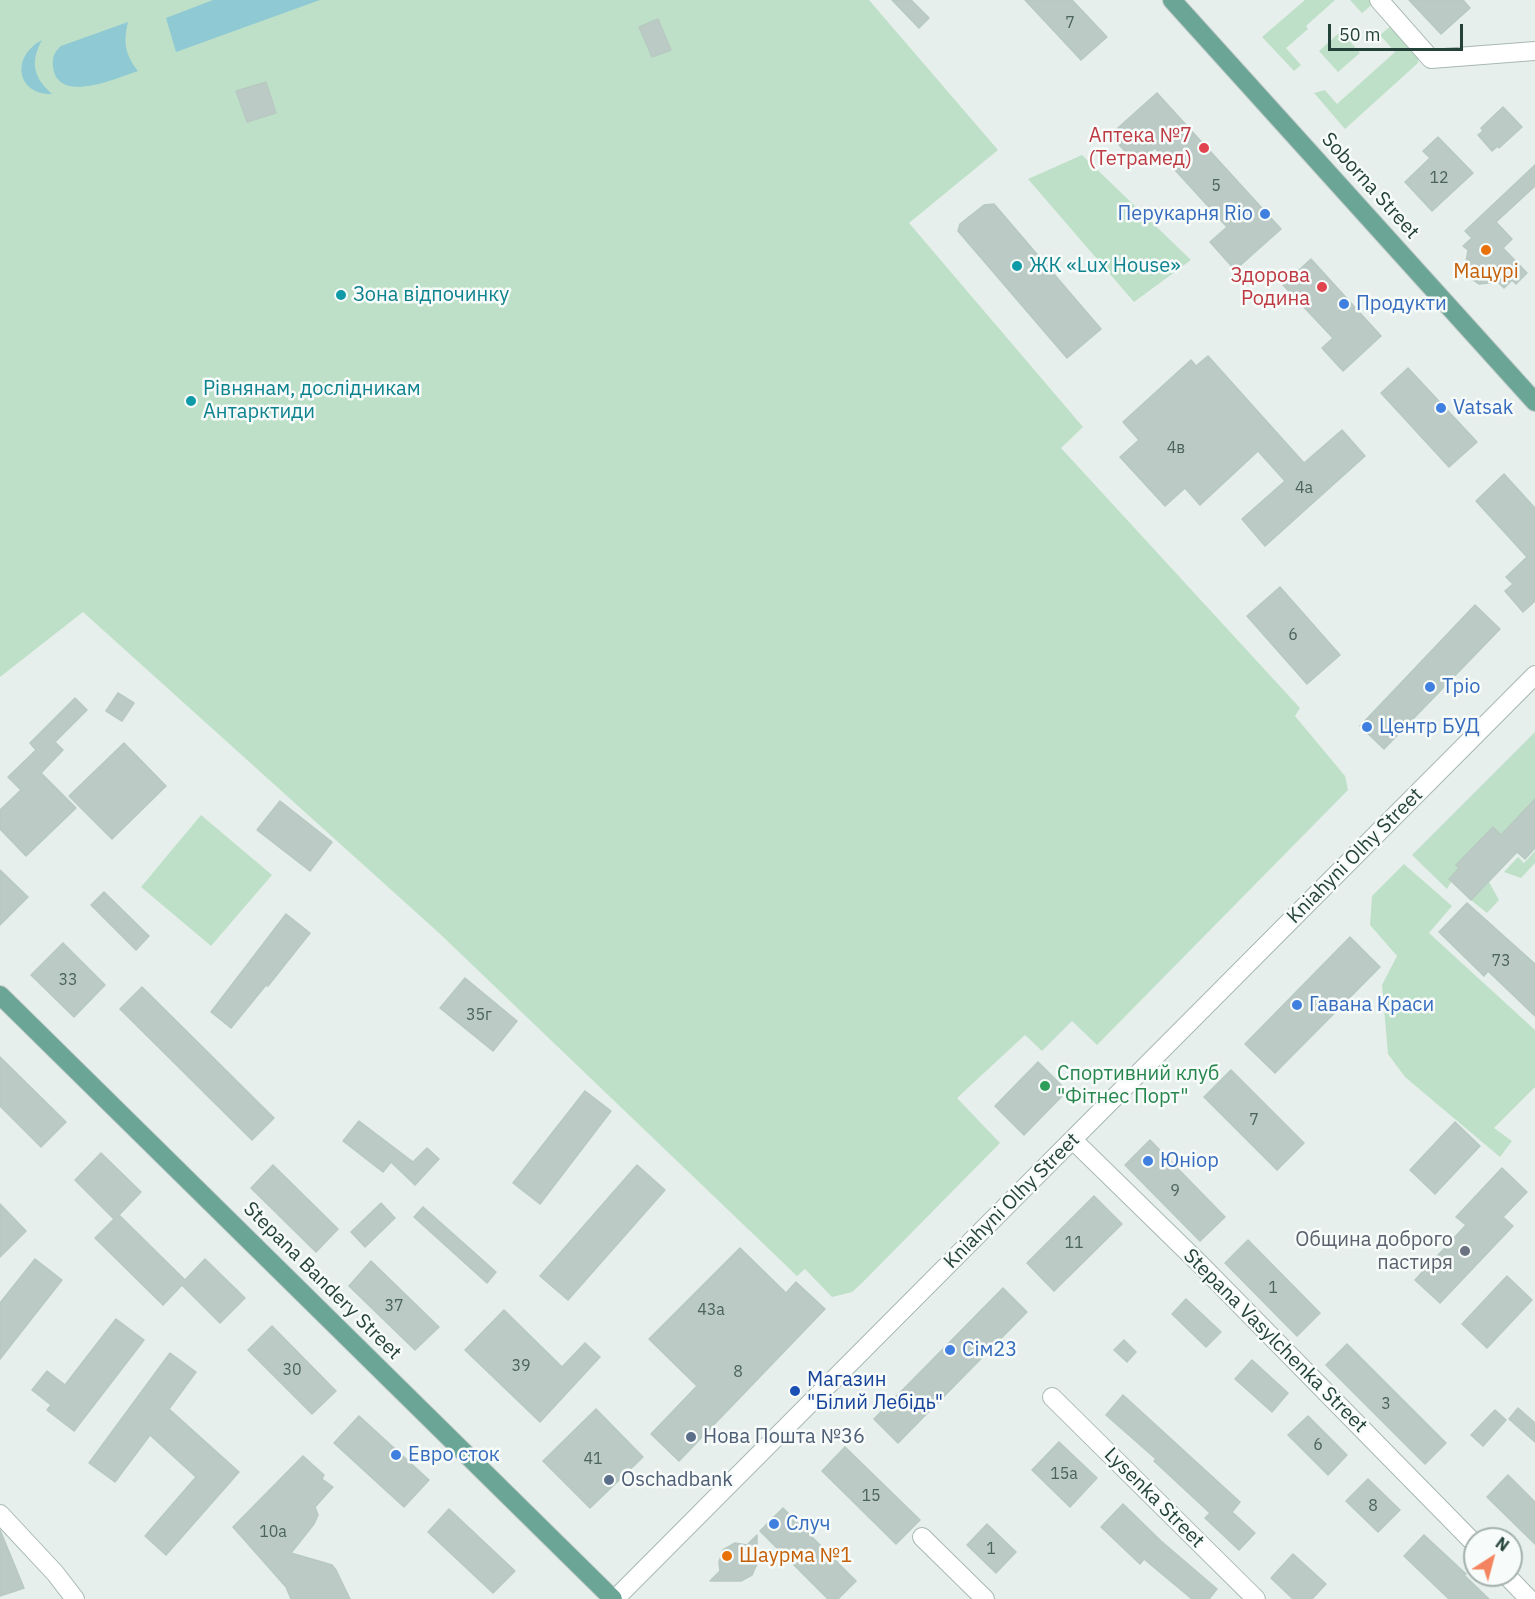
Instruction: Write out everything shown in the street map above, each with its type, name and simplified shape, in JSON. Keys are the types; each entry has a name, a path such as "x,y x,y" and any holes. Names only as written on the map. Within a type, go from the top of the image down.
{"main road":[{"name":"Soborna Street","path":"1172,0 1535,402"},
{"name":"Stepana Bandery Street","path":"0,995 614,1599"}],"street":[{"path":"1379,0 1431,59 1535,51"},
{"name":"Kniahyni Olhy Street","path":"614,1599 1535,675"},
{"name":"Stepana Vasylchenka Street","path":"1073,1140 1201,1265 1463,1532"},
{"name":"Lysenka Street","path":"1052,1397 1256,1599"},
{"path":"0,1514 55,1573 75,1599"},
{"path":"922,1537 985,1599"},
{"path":"1518,1587 1529,1599"}],"green space":[{"path":"0,0 869,0 998,150 909,223 1083,427 1061,448 1300,708 1295,716 1345,776 1348,790 1097,1045 1072,1021 1042,1051 1025,1035 957,1098 1000,1143 862,1283 852,1292 832,1297 805,1269 797,1276 439,933 83,612 0,677"},
{"path":"1305,0 1335,0 1306,26 1308,29 1286,48 1301,65 1294,71 1262,37"},
{"path":"1350,0 1371,0 1374,3 1362,13"},
{"path":"1393,24 1419,57 1418,63 1345,129 1314,93 1325,90 1337,104 1395,52 1380,35"},
{"path":"1341,31 1360,53 1338,72 1319,51"},
{"path":"1082,155 1191,260 1134,302 1028,179"},
{"path":"1535,732 1535,804 1531,804 1501,835 1457,865 1459,868 1447,889 1412,855"},
{"path":"201,815 272,875 211,946 141,887"},
{"path":"1535,851 1535,863 1521,878 1504,872 1518,857 1524,863"},
{"path":"1404,864 1452,906 1429,933 1535,1030 1535,1087 1494,1128 1512,1141 1500,1157 1405,1077 1388,1054 1382,985 1397,956 1370,925 1372,896"},
{"path":"1489,882 1499,900 1487,913 1471,900"}],"water":[{"path":"213,0 320,0 176,52 166,18"},
{"path":"128,22 126,48 138,71 89,86 65,85 57,78 53,61 55,53 61,46"},
{"path":"42,40 36,55 35,69 52,94 40,93 31,88 25,82 22,74 25,56"}],"building":[{"path":"892,0 911,0 929,18 919,28"},
{"path":"1025,0 1072,0 1107,37 1081,60"},
{"path":"1409,0 1463,0 1470,8 1441,34"},
{"path":"658,19 671,50 652,57 639,27"},
{"path":"266,82 276,113 247,122 236,91"},
{"path":"1157,93 1281,229 1235,270 1210,242 1227,227 1155,148 1137,164 1110,135"},
{"path":"1503,107 1522,127 1499,148 1498,146 1492,151 1478,135 1483,131 1481,128"},
{"path":"1438,137 1473,173 1432,211 1405,182 1430,158 1423,151"},
{"name":"Мацурі","path":"1535,165 1535,186 1496,222 1512,239 1503,248 1527,273 1516,284 1512,280 1504,288 1498,282 1479,284 1470,278 1465,268 1468,250 1463,246 1472,238 1465,231"},
{"name":"ЖК «Lux House»","path":"994,204 1101,329 1067,358 958,231 960,224 984,205"},
{"path":"1311,259 1381,336 1343,371 1322,348 1333,338 1283,285"},
{"path":"1208,356 1304,463 1342,430 1365,456 1265,546 1242,519 1285,481 1258,451 1200,505 1185,488 1165,506 1120,457 1139,440 1123,422 1191,360 1196,366"},
{"path":"1408,368 1477,442 1449,467 1381,393"},
{"path":"1504,474 1535,508 1535,601 1523,612 1505,591 1513,584 1506,577 1527,557 1476,501"},
{"path":"1280,587 1340,655 1307,684 1247,616"},
{"path":"1475,605 1500,629 1384,749 1360,726"},
{"path":"118,693 134,703 122,721 106,711"},
{"path":"75,698 87,710 55,742 63,750 41,773 76,808 26,856 0,829 0,810 21,790 8,777 36,750 30,743"},
{"path":"124,743 166,786 112,839 69,796"},
{"path":"1535,799 1535,848 1525,859 1517,852 1471,900 1449,879 1459,868 1456,865 1493,827 1501,835"},
{"path":"280,801 332,842 310,871 257,830"},
{"path":"0,870 28,897 0,925"},
{"path":"104,892 149,936 136,950 91,905"},
{"path":"1467,903 1535,964 1535,1016 1488,971 1484,976 1439,932"},
{"path":"286,914 310,933 231,1028 211,1012"},
{"path":"1350,937 1380,967 1275,1073 1245,1044"},
{"path":"63,943 105,985 74,1017 31,975"},
{"path":"465,978 517,1021 493,1051 440,1008"},
{"path":"142,987 274,1118 252,1140 120,1009"},
{"path":"0,1057 66,1122 41,1147 0,1106"},
{"path":"1038,1062 1067,1091 1024,1135 995,1106"},
{"path":"1231,1070 1304,1143 1277,1170 1204,1097"},
{"path":"585,1091 611,1111 540,1204 513,1183"},
{"path":"359,1121 413,1162 427,1148 439,1159 415,1185 391,1162 383,1172 343,1141"},
{"path":"1455,1122 1480,1146 1435,1194 1410,1170"},
{"path":"1150,1140 1225,1217 1200,1241 1125,1165"},
{"path":"101,1153 141,1192 119,1215 185,1280 205,1259 245,1298 220,1323 182,1285 163,1305 95,1238 114,1219 75,1180"},
{"path":"273,1165 338,1229 316,1252 251,1188"},
{"path":"637,1165 665,1190 568,1300 540,1276"},
{"path":"1502,1168 1527,1192 1503,1217 1513,1226 1440,1303 1415,1280 1466,1225 1456,1217"},
{"path":"1094,1196 1122,1224 1054,1291 1027,1263"},
{"path":"381,1203 395,1218 365,1247 351,1232"},
{"path":"0,1204 26,1231 0,1257"},
{"path":"423,1207 496,1272 487,1283 414,1217"},
{"path":"1248,1240 1320,1313 1297,1336 1225,1263"},
{"path":"740,1248 786,1293 796,1282 825,1309 679,1461 651,1434 697,1386 649,1339"},
{"path":"35,1259 62,1280 0,1359 0,1303"},
{"path":"371,1261 439,1327 415,1350 349,1286"},
{"path":"1507,1276 1532,1300 1487,1348 1462,1324"},
{"path":"1003,1288 1027,1312 898,1443 874,1419"},
{"path":"1186,1299 1221,1332 1206,1347 1172,1314"},
{"path":"504,1310 562,1367 585,1343 600,1357 540,1422 465,1350"},
{"path":"116,1319 144,1340 74,1431 47,1410 51,1405 32,1390 47,1371 65,1385"},
{"path":"272,1326 336,1391 312,1414 248,1350"},
{"path":"1124,1340 1136,1352 1127,1362 1114,1350"},
{"path":"1347,1344 1446,1443 1425,1464 1326,1365"},
{"path":"170,1353 196,1372 169,1409 239,1472 166,1555 145,1536 196,1477 150,1435 115,1482 89,1463"},
{"path":"1252,1360 1288,1393 1272,1412 1235,1379"},
{"path":"1123,1395 1240,1502 1232,1512 1255,1533 1239,1550 1205,1518 1210,1513 1154,1461 1156,1459 1106,1415"},
{"path":"1518,1408 1535,1423 1535,1442 1509,1419"},
{"path":"596,1409 643,1457 590,1508 543,1461"},
{"path":"1495,1410 1506,1420 1483,1446 1471,1435"},
{"path":"359,1416 429,1480 404,1507 334,1443"},
{"path":"1308,1416 1347,1455 1328,1475 1288,1435"},
{"path":"1059,1442 1097,1478 1070,1507 1032,1470"},
{"path":"845,1447 920,1520 896,1544 822,1471"},
{"path":"303,1456 324,1475 322,1479 333,1487 315,1507 318,1515 314,1524 291,1553 332,1565 350,1599 291,1599 286,1587 233,1527"},
{"path":"1508,1475 1535,1502 1535,1544 1523,1532 1523,1527 1518,1527 1487,1497"},
{"path":"1368,1479 1400,1510 1378,1532 1346,1501"},
{"path":"1123,1504 1161,1541 1217,1589 1209,1599 1192,1599 1144,1559 1140,1564 1101,1527"},
{"path":"783,1508 856,1581 838,1599 828,1599 760,1531"},
{"path":"449,1509 515,1571 493,1593 428,1532"},
{"path":"987,1524 1016,1552 996,1573 967,1545"},
{"path":"0,1530 24,1588 0,1596"},
{"path":"757,1535 757,1564 752,1575 741,1581 710,1581 720,1571 719,1562 723,1550 735,1543 747,1545"},
{"path":"1424,1535 1463,1571 1463,1587 1476,1587 1489,1599 1449,1599 1404,1556"},
{"path":"1293,1554 1326,1584 1312,1599 1293,1599 1271,1578"}],"place":[{"name":"Аптека №7 (Тетрамед)","path":"1204,148"},
{"name":"Перукарня Rio","path":"1265,214"},
{"name":"Мацурі","path":"1486,250"},
{"name":"ЖК «Lux House»","path":"1017,266"},
{"name":"Здорова Родина","path":"1322,287"},
{"name":"Зона відпочинку","path":"341,295"},
{"name":"Продукти","path":"1344,304"},
{"name":"Рівнянам, дослідникам Антарктиди","path":"191,401"},
{"name":"Vatsak","path":"1441,408"},
{"name":"Тріо","path":"1430,687"},
{"name":"Центр БУД","path":"1367,727"},
{"name":"Гавана Краси","path":"1297,1005"},
{"name":"Спортивний клуб \"Фітнес Порт\"","path":"1045,1086"},
{"name":"Юніор","path":"1148,1161"},
{"name":"Община доброго пастиря","path":"1465,1251"},
{"name":"Сім23","path":"950,1350"},
{"name":"Магазин \"Білий Лебідь\"","path":"795,1391"},
{"name":"Нова Пошта №36","path":"691,1437"},
{"name":"Евро сток","path":"396,1455"},
{"name":"Oschadbank","path":"609,1480"},
{"name":"Случ","path":"774,1524"},
{"name":"Шаурма №1","path":"727,1556"}]}
